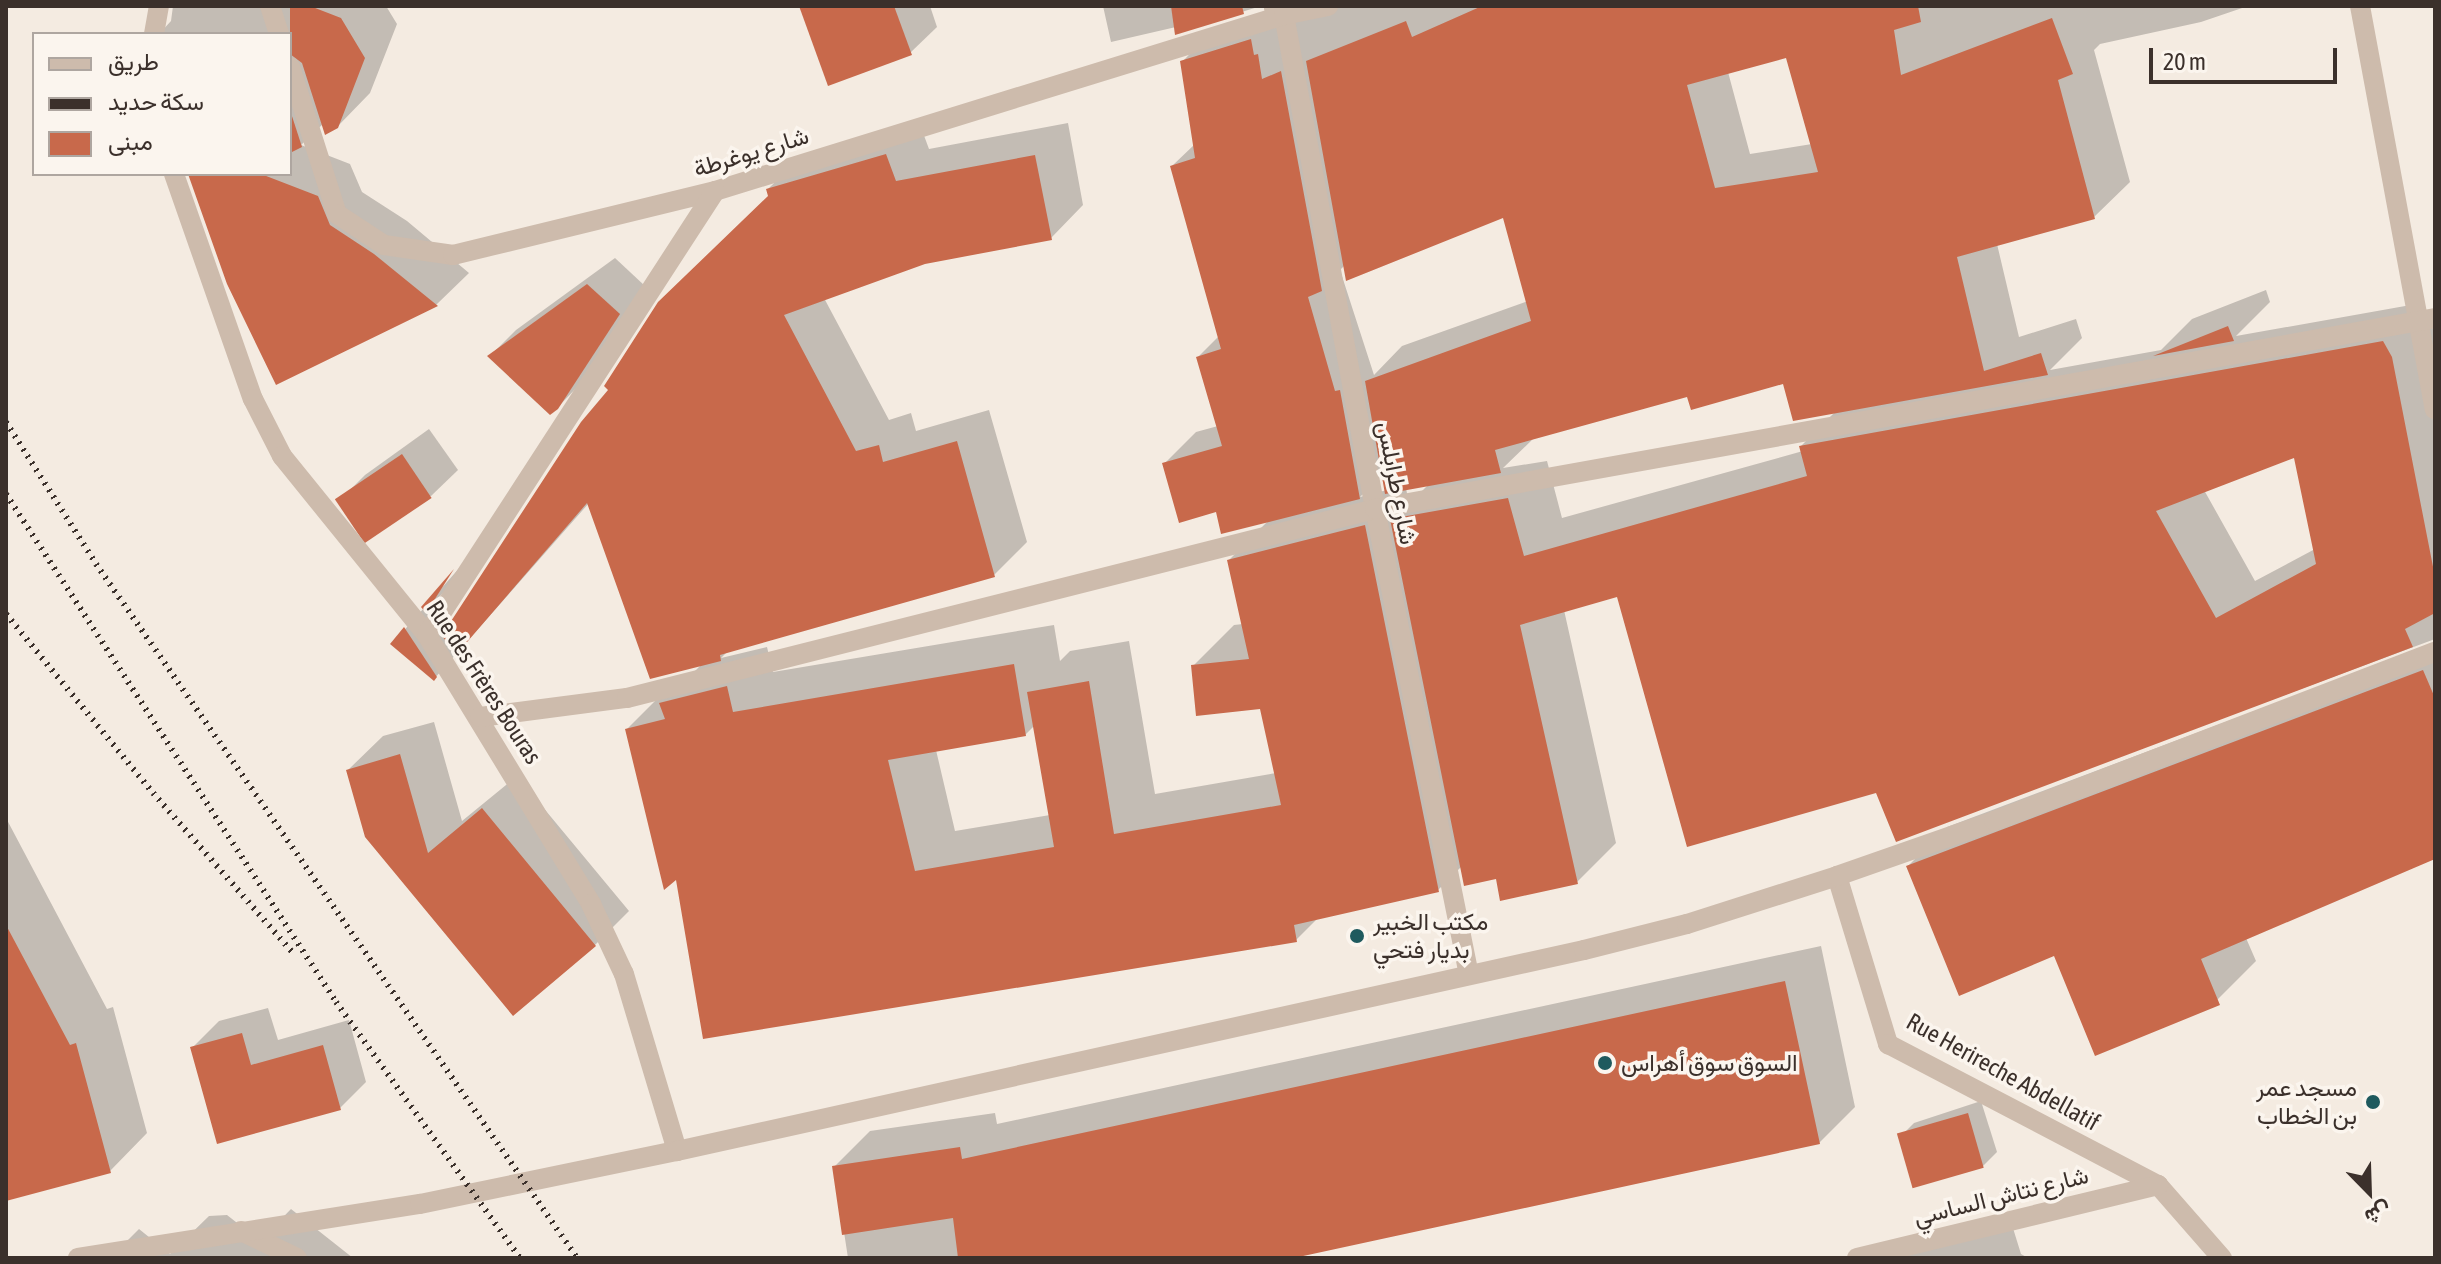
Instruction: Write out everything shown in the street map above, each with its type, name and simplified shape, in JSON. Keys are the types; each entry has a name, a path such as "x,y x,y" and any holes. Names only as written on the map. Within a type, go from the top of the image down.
{"street":[{"path":"154,32 159,6"},
{"path":"270,6 278,32"},
{"name":"شارع يوغرطة","path":"292,73 337,214 384,245 453,255 715,191 1277,10 1328,6"},
{"path":"2360,6 2426,319 2435,409"},
{"name":"شارع طرابلس","path":"1277,10 1469,975"},
{"name":"Rue des Frères Bouras","path":"175,176 253,399 282,456 427,635 480,717 591,904 624,974 677,1151"},
{"path":"427,635 715,191"},
{"path":"480,717 627,698 1375,509 2426,319"},
{"path":"78,1258 420,1204 677,1151 1687,924 1994,821 2435,652"},
{"name":"Rue Herireche Abdellatif","path":"1837,876 1888,1044 2158,1185 2222,1258"},
{"name":"شارع نتاش الساسي","path":"1857,1258 2158,1185"},
{"path":"241,1231 297,1258"}],"building":[{"path":"290,6 310,6 341,18 365,58 338,128 325,135 302,63 292,56"},
{"path":"799,6 894,6 912,55 828,86"},
{"path":"1171,6 1242,6 1244,14 1175,35"},
{"path":"1482,6 1918,6 1921,22 1894,30 1901,75 2052,18 2073,74 2058,80 2095,219 1957,257 1984,371 2041,353 2048,375 1793,421 1783,384 1691,410 1687,397 1495,450 1501,473 1385,494 1365,381 1531,321 1503,218 1346,281 1306,61 1406,21 1412,37","holes":["1786,58 1818,172 1715,188 1687,85"]},
{"path":"1251,39 1254,55 1258,54 1262,79 1281,71 1322,291 1308,297 1335,391 1340,390 1360,499 1221,534 1216,512 1179,523 1162,463 1222,446 1196,357 1221,349 1170,166 1195,158 1180,61"},
{"path":"292,116 302,147 292,152"},
{"path":"886,154 896,181 1035,155 1052,240 925,264 784,315 856,451 879,445 883,462 957,441 995,577 720,655 721,661 650,679 587,503 455,656 442,635 581,422 608,390 604,386 658,302 768,196 766,189"},
{"path":"189,176 266,176 318,196 330,225 374,254 438,306 276,385 227,284"},
{"path":"587,284 620,314 558,409 550,415 487,356"},
{"path":"2228,326 2234,341 2153,356"},
{"path":"2383,341 2392,357 2435,577 2435,613 2405,629 2413,647 1896,842 1876,793 1687,847 1617,597 1520,625 1578,884 1500,901 1496,879 1464,886 1390,519 1508,498 1524,556 1807,476 1799,446","holes":["2294,458 2316,564 2216,618 2156,511"]},
{"path":"402,454 432,498 364,543 335,499"},
{"path":"1365,525 1439,892 1294,925 1297,942 703,1039 676,880 664,890 625,729 665,719 659,703 727,686 733,712 1014,664 1026,736 888,760 915,871 1054,847 1027,692 1089,681 1114,834 1281,805 1260,709 1196,716 1191,665 1249,659 1227,560"},
{"path":"454,569 426,613 421,607"},
{"path":"404,627 437,677 434,681 390,644"},
{"path":"2423,670 2435,698 2435,859 2201,959 2220,1005 2095,1056 2054,956 1959,996 1906,866"},
{"path":"400,754 428,853 482,808 596,946 513,1016 365,837 346,770"},
{"path":"6,925 70,1045 76,1043 111,1173 6,1201"},
{"name":"السوق سوق أهراس","path":"1785,981 1820,1144 1294,1258 958,1258 953,1218 842,1235 832,1166 960,1147 962,1159"},
{"path":"242,1033 251,1065 323,1045 341,1110 217,1144 190,1047"},
{"path":"1968,1113 1984,1168 1913,1188 1897,1133"}],"railway":[{"path":"6,422 96,564 577,1258"},
{"path":"6,494 336,1002 520,1258"},
{"path":"6,614 153,793 294,954"}],"place":[{"name":"مكتب الخبير بديار فتحي","path":"1357,936"},
{"name":"السوق سوق أهراس","path":"1605,1063"},
{"name":"مسجد عمر بن الخطاب","path":"2373,1102"}]}
